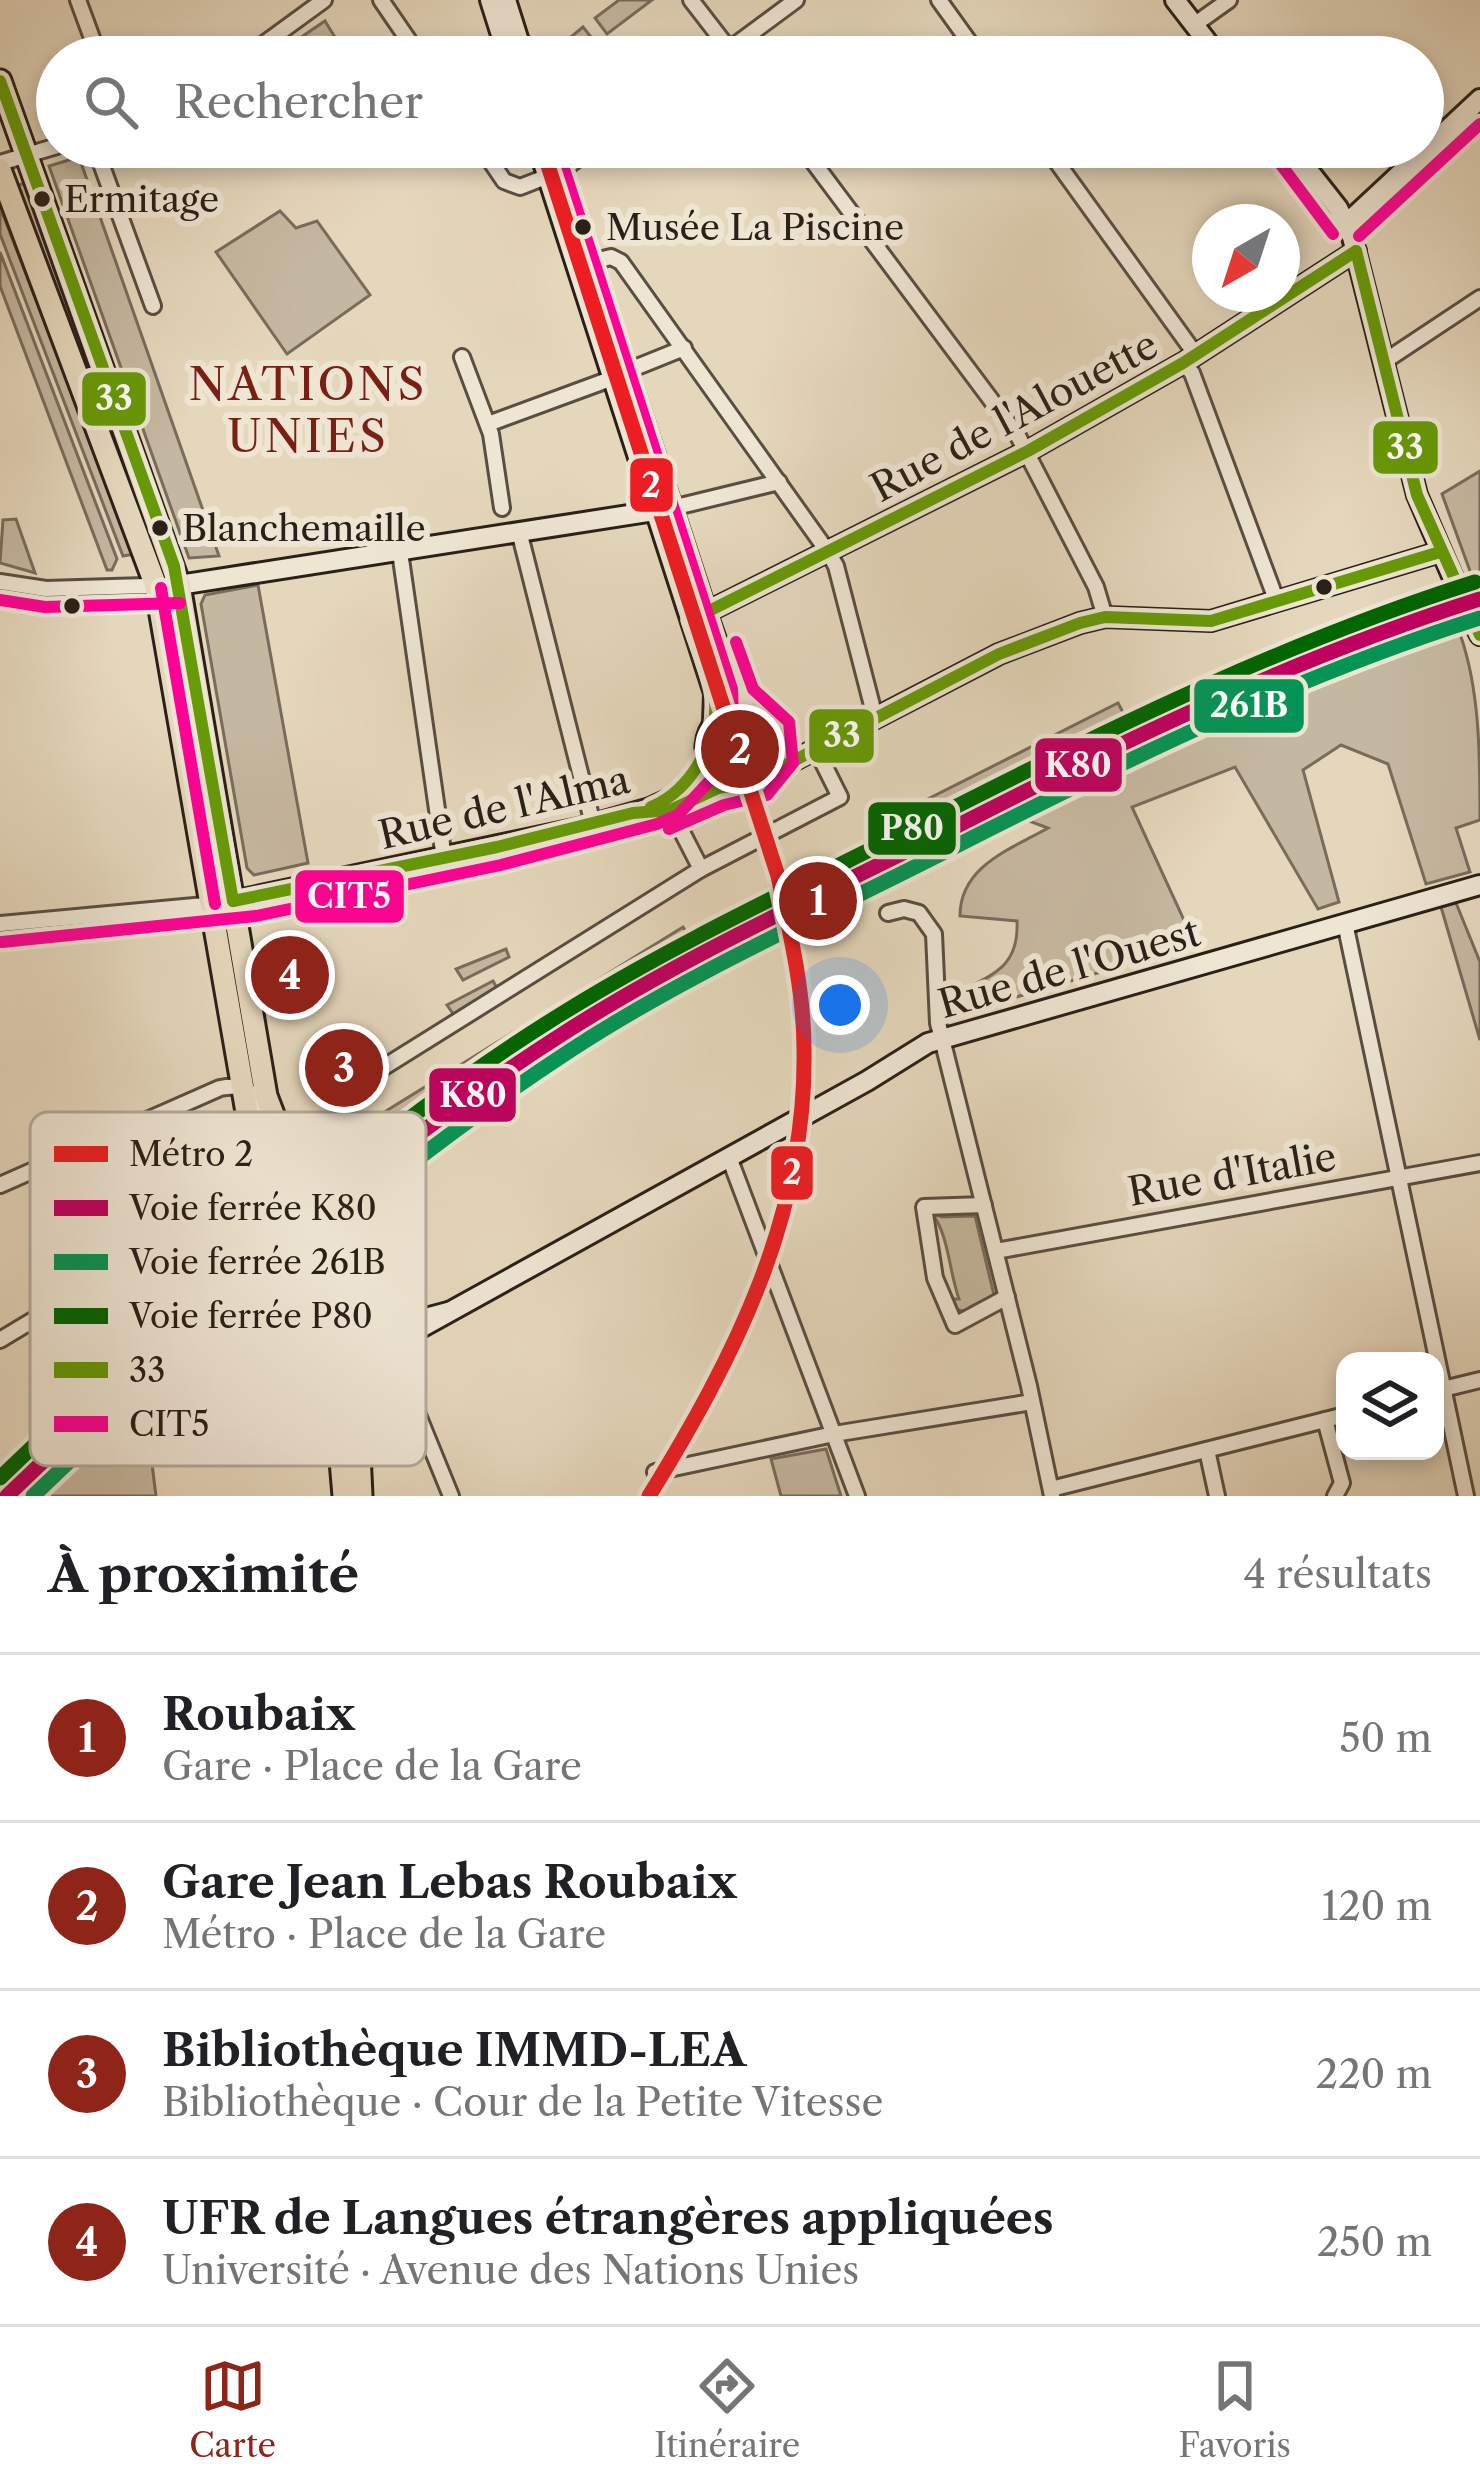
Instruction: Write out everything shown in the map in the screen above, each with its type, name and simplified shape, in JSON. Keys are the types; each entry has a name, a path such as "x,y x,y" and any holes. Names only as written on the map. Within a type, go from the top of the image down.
{"main road":[{"path":"0,81 168,585 222,903 273,1112"},
{"path":"0,166 168,585"},
{"path":"222,903 248,1112"},
{"path":"344,1496 345,1466"},
{"path":"358,1466 361,1496"}],"street":[{"path":"78,0 91,36"},
{"path":"275,36 324,0"},
{"path":"381,0 406,36"},
{"path":"691,0 715,36"},
{"path":"751,36 796,0"},
{"path":"939,0 965,36"},
{"path":"1175,0 1203,36"},
{"path":"1194,25 1229,0"},
{"path":"504,5 506,36"},
{"path":"504,5 516,36"},
{"path":"1444,137 1477,108"},
{"path":"0,166 36,153"},
{"path":"102,168 153,306"},
{"path":"496,168 508,184 520,187 564,168"},
{"path":"551,168 699,616 736,696 749,712"},
{"path":"555,168 555,174"},
{"path":"818,168 1028,451 1103,602 1106,617"},
{"path":"1060,168 1190,359 1277,602"},
{"path":"1306,168 1347,223 1417,495 1456,585"},
{"path":"1347,223 1409,168"},
{"name":"Rue de l'Alouette","path":"699,616 1028,451 1190,359 1356,251"},
{"path":"584,264 611,257 621,262 828,552 836,566 875,717"},
{"path":"1382,363 1480,298"},
{"path":"488,424 684,348"},
{"path":"462,358 488,424 502,508"},
{"path":"0,582 46,590 168,585 520,535 664,510 779,482"},
{"path":"520,535 593,824"},
{"path":"400,552 443,858"},
{"path":"699,616 714,693 705,754 713,771 742,784 1007,650 1080,622 1106,617 1203,623 1441,552"},
{"path":"713,723 730,712 749,712 789,741 818,745"},
{"path":"763,776 776,758 773,730"},
{"path":"376,1072 700,868 841,797 818,745"},
{"name":"Rue de l'Alma","path":"666,801 695,773 705,754"},
{"name":"Rue de l'Alma","path":"0,924 222,903 593,824 705,783 728,781"},
{"path":"666,801 700,868"},
{"name":"Rue de l'Ouest","path":"426,1320 941,1038 1480,886"},
{"path":"888,913 914,911 932,928 941,1038 1051,1493 1336,1417"},
{"path":"1345,922 1432,1352"},
{"path":"166,1112 220,1088 242,1085 261,1112"},
{"path":"729,1157 856,1496"},
{"name":"Rue d'Italie","path":"996,1251 1480,1162"},
{"path":"0,1185 30,1172"},
{"path":"984,1205 924,1207 929,1254 939,1292 955,1325 1007,1298"},
{"path":"0,1340 30,1322"},
{"path":"1444,1389 1480,1380"},
{"path":"655,1472 834,1434 1032,1402"},
{"path":"1444,1410 1466,1496"},
{"path":"1325,1420 1342,1483 1336,1496"},
{"path":"426,1423 451,1496"},
{"path":"1208,1450 1217,1496"}],"shaded area":[{"path":"619,0 652,0 607,34 595,18"},
{"path":"325,21 334,36 303,36"},
{"path":"50,168 83,168 219,556 189,558"},
{"path":"28,182 164,560 156,560 13,187"},
{"path":"0,207 134,554 123,556 0,234"},
{"path":"280,211 296,228 317,221 370,295 287,354 216,252"},
{"path":"0,252 117,559 112,570 107,570 0,286"},
{"path":"1480,471 1480,592 1478,593 1442,494"},
{"path":"16,519 35,573 0,563 3,520"},
{"path":"258,585 308,863 254,875 247,868 201,604 205,595"},
{"path":"1450,626 1455,635 1460,634 1467,655 1478,724 1480,820 1456,828 1470,872 1426,884 1388,764 1341,745 1303,770 1339,902 1318,909 1235,767 1132,807 1195,944 966,1012 963,990 1004,965 1014,948 1017,921 960,916 962,899 990,861 1048,828 1029,821 1266,700 1263,691"},
{"path":"1118,703 1125,716 931,816 924,801"},
{"path":"751,719 770,738 765,764 749,775 729,773 715,759 713,739 725,723","holes":["737,729 748,732 750,740 738,756 729,757 723,744"]},
{"path":"1456,903 1480,962 1480,1040 1441,907"},
{"path":"683,927 693,944 426,1113 384,1112"},
{"path":"506,949 509,957 463,980 456,969"},
{"path":"493,981 497,988 454,1015 447,1005"},
{"path":"932,1213 975,1216 994,1295 968,1312 955,1309 950,1299 959,1299"},
{"path":"30,1448 30,1463 0,1493 0,1477"},
{"path":"826,1449 841,1496 781,1496 771,1459"},
{"path":"66,1466 152,1466 156,1496 33,1496"}],"tunnel":[{"path":"1456,585 1477,629"}],"metro line":[{"name":"2","path":"549,168 778,876 803,1027 802,1110 779,1227 736,1338 649,1496"}],"rail line":[{"name":"P80","path":"419,1112 558,1016 748,910 1138,717 1338,631 1475,582"},
{"name":"K80","path":"426,1129 611,1004 758,925 1149,731 1279,673 1480,599"},
{"name":"261B","path":"426,1153 571,1050 765,941 1154,749 1347,665 1480,618"},
{"name":"P80","path":"0,1478 30,1450"},
{"name":"K80","path":"7,1496 39,1466"},
{"name":"261B","path":"33,1496 65,1466"}],"transit line":[{"name":"33","path":"0,81 174,566 233,901"},
{"name":"CIT5","path":"1444,157 1480,124"},
{"name":"CIT5","path":"2,942 256,916 501,865 657,824 678,815 716,774 733,720 732,689 564,168"},
{"name":"CIT5","path":"1284,168 1333,234"},
{"name":"CIT5","path":"1359,236 1432,168"},
{"name":"33","path":"1356,251 1417,495 1480,635"},
{"name":"33","path":"691,620 1028,451 1183,363 1356,251"},
{"name":"33","path":"233,901 497,847 633,813 671,810 718,788 753,782 999,654 1080,623 1105,617 1211,621 1440,552"},
{"name":"CIT5","path":"161,588 215,904"},
{"name":"CIT5","path":"0,600 45,607 180,603"},
{"name":"33","path":"651,807 691,775 713,726 714,692 691,620"},
{"name":"CIT5","path":"669,829 724,805 767,795 793,763 789,722 753,689 736,642"}],"place":[{"name":"Ermitage","path":"42,199"},
{"name":"Musée La Piscine","path":"583,227"},
{"name":"Blanchemaille","path":"160,528"},
{"name":"Gare Jean Lebas Roubaix","path":"740,749"},
{"name":"Roubaix","path":"818,901"},
{"name":"UFR de Langues étrangères appliquées","path":"290,975"},
{"name":"Bibliothèque IMMD-LEA","path":"344,1068"}],"district":[{"name":"NATIONS UNIES","path":"308,410"}]}
